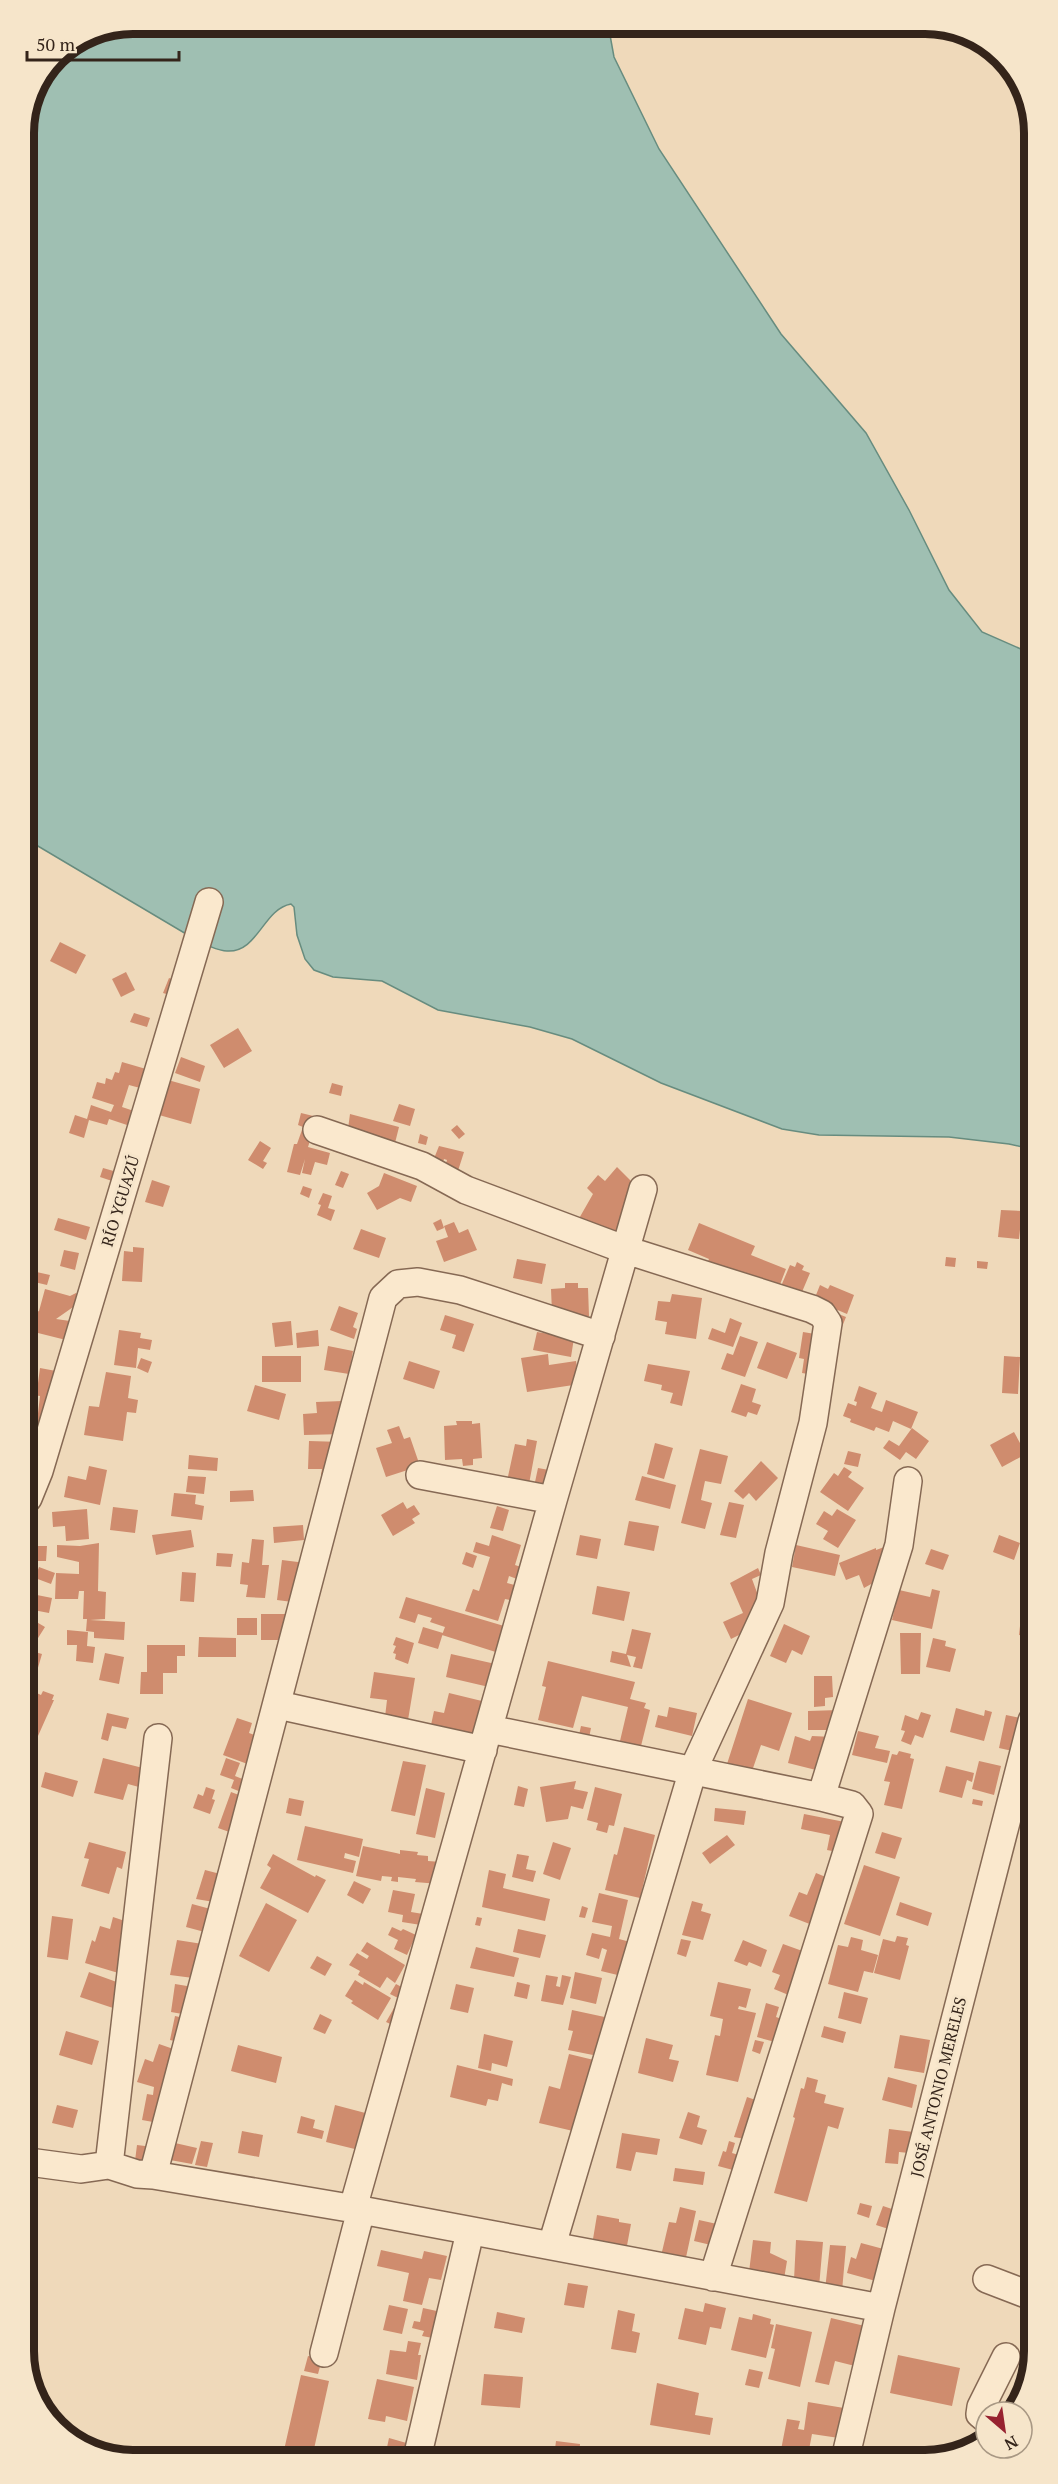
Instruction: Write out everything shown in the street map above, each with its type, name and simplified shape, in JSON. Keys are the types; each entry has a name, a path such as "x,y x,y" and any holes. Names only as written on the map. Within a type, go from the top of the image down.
{"street":[{"name":"RÍO YGUAZÚ","path":"34,1482 209,902"},
{"path":"317,1130 422,1166 466,1191 626,1250 812,1310 822,1314 828,1323 813,1423 779,1553 770,1603 693,1770 552,2245"},
{"path":"324,2353 357,2209 553,1500 643,1189"},
{"path":"153,2175 383,1298 398,1284 418,1282 460,1290 601,1336"},
{"path":"420,1475 553,1500"},
{"path":"821,1797 899,1545 908,1481"},
{"path":"278,1705 693,1770 852,1805 859,1814 713,2277"},
{"path":"110,2166 158,1738"},
{"name":"JOSÉ ANTONIO MERELES","path":"847,2450 881,2308 1024,1752"},
{"path":"34,2163 81,2169 110,2166 137,2174 357,2209 881,2308"},
{"path":"419,2449 470,2232"},
{"path":"987,2279 1024,2293"},
{"path":"984,2400 1006,2357"}],"shaded area":[{"path":"120,35 610,35 614,57 659,149 781,334 866,433 909,510 949,590 982,632 1024,650 1024,1147 949,1137 819,1135 782,1129 661,1083 572,1039 530,1027 438,1010 382,981 333,977 314,970 305,959 297,935 294,907 291,904 274,914 246,945 238,950 224,951 203,944 35,844 35,127 38,108 45,90 55,73 68,59 84,48"}],"building":[{"path":"60,942 86,955 76,974 50,961"},
{"path":"126,972 135,990 121,997 112,979"},
{"path":"169,978 182,983 176,997 163,993"},
{"path":"134,1013 150,1018 147,1027 130,1022"},
{"path":"238,1028 252,1051 224,1068 210,1045"},
{"path":"181,1057 205,1066 200,1082 175,1073"},
{"path":"122,1062 146,1069 140,1088 129,1085 122,1107 140,1113 136,1128 109,1119 107,1125 89,1120 84,1138 69,1133 75,1115 87,1119 91,1105 111,1112 114,1105 92,1098 97,1082 105,1084 106,1078 112,1080 115,1072 119,1073"},
{"path":"168,1080 200,1089 191,1124 159,1115"},
{"path":"332,1083 343,1086 341,1096 329,1093"},
{"path":"399,1104 415,1109 410,1126 393,1121"},
{"path":"301,1113 338,1122 335,1132 314,1128 308,1147 330,1153 327,1165 315,1162 311,1175 302,1173 305,1159 300,1175 287,1172 294,1144 297,1144 303,1127 298,1125"},
{"path":"350,1114 399,1127 395,1143 347,1136"},
{"path":"457,1125 465,1134 459,1139 451,1130"},
{"path":"420,1134 428,1137 426,1145 418,1143"},
{"path":"260,1141 271,1148 263,1161 267,1163 263,1169 248,1160"},
{"path":"439,1146 464,1152 457,1174 444,1170 447,1160 444,1159 440,1170 416,1150 435,1156"},
{"path":"617,1167 639,1189 611,1239 577,1222 593,1194 587,1188 598,1175 605,1181"},
{"path":"103,1168 124,1174 121,1184 100,1177"},
{"path":"341,1171 349,1174 343,1188 335,1185"},
{"path":"384,1173 417,1186 411,1202 400,1198 377,1210 367,1193 379,1186"},
{"path":"152,1180 170,1186 163,1207 145,1202"},
{"path":"303,1186 312,1189 309,1198 300,1194"},
{"path":"323,1193 332,1196 328,1208 335,1210 331,1221 317,1215 321,1205 318,1204"},
{"path":"1001,1210 1022,1211 1019,1239 998,1237"},
{"path":"58,1218 90,1227 86,1240 54,1230"},
{"path":"441,1219 444,1228 437,1231 433,1223"},
{"path":"454,1222 459,1233 468,1229 477,1250 444,1262 436,1241 448,1237 444,1226"},
{"path":"699,1223 755,1246 751,1255 786,1269 779,1287 744,1272 743,1276 706,1266 709,1259 688,1250"},
{"path":"361,1229 386,1238 379,1258 353,1249"},
{"path":"133,1247 144,1248 142,1282 122,1281 124,1251 133,1252"},
{"path":"64,1250 79,1253 75,1270 60,1266"},
{"path":"946,1257 956,1258 955,1267 945,1266"},
{"path":"517,1259 546,1264 542,1284 513,1278"},
{"path":"977,1261 988,1262 987,1269 977,1268"},
{"path":"797,1262 804,1266 802,1270 810,1273 799,1299 779,1291 790,1265 795,1267"},
{"path":"34,1272 50,1275 47,1285 34,1282"},
{"path":"565,1283 578,1283 578,1288 588,1288 589,1316 568,1316 552,1312 551,1289 565,1288"},
{"path":"820,1285 828,1289 830,1285 854,1295 847,1314 814,1300"},
{"path":"45,1289 70,1296 76,1293 79,1296 76,1305 56,1319 70,1321 66,1340 34,1332 34,1313 39,1311"},
{"path":"672,1294 702,1298 696,1339 665,1334 667,1322 655,1320 658,1301 670,1302"},
{"path":"339,1306 358,1313 353,1327 357,1329 354,1339 330,1330"},
{"path":"831,1311 846,1317 840,1332"},
{"path":"445,1315 474,1324 464,1352 452,1348 456,1335 440,1330"},
{"path":"730,1318 742,1323 733,1347 708,1339 712,1328 725,1333"},
{"path":"291,1321 293,1345 275,1347 272,1323"},
{"path":"119,1330 141,1333 140,1338 152,1340 150,1350 138,1348 136,1368 114,1365"},
{"path":"318,1330 319,1346 297,1348 296,1333"},
{"path":"537,1332 574,1338 571,1357 533,1350"},
{"path":"803,1332 821,1335 814,1375 802,1373 804,1359 799,1358"},
{"path":"740,1336 758,1342 745,1377 721,1369 727,1353 733,1355"},
{"path":"767,1342 797,1353 787,1379 757,1368"},
{"path":"328,1346 353,1351 349,1374 324,1370"},
{"path":"548,1354 549,1365 576,1361 580,1384 527,1392 521,1358"},
{"path":"262,1356 301,1356 301,1382 262,1382"},
{"path":"1004,1356 1020,1357 1018,1394 1002,1393"},
{"path":"141,1358 152,1362 148,1373 137,1368"},
{"path":"409,1361 440,1371 434,1389 403,1379"},
{"path":"648,1364 690,1371 682,1406 670,1403 673,1393 661,1390 662,1385 644,1381"},
{"path":"40,1368 56,1371 49,1423 37,1422 40,1396 34,1395 34,1382 38,1383"},
{"path":"106,1372 131,1376 128,1398 138,1400 136,1413 127,1412 123,1441 84,1435 89,1406 99,1407"},
{"path":"741,1384 756,1389 752,1402 761,1405 757,1415 748,1412 746,1417 731,1412"},
{"path":"255,1385 286,1394 279,1420 247,1411"},
{"path":"859,1386 877,1393 871,1408 882,1412 886,1400 918,1412 911,1429 893,1421 889,1432 876,1427 874,1431 850,1422 851,1419 843,1416 848,1403 856,1406 857,1402 854,1401"},
{"path":"343,1401 344,1434 304,1435 303,1414 317,1413 316,1402"},
{"path":"456,1421 480,1423 482,1458 473,1459 473,1465 463,1466 462,1459 445,1460 444,1426 457,1425"},
{"path":"399,1426 404,1439 410,1437 420,1466 386,1477 376,1448 392,1443 387,1430"},
{"path":"912,1428 929,1441 916,1459 906,1452 900,1460 883,1448 889,1440 899,1446"},
{"path":"1014,1432 1024,1450 1024,1455 1002,1467 990,1445"},
{"path":"527,1439 537,1441 529,1484 507,1481 515,1444 526,1446"},
{"path":"309,1441 342,1442 335,1475 321,1475 322,1469 308,1469"},
{"path":"655,1443 673,1448 664,1479 647,1474"},
{"path":"700,1449 728,1456 721,1484 705,1481 701,1500 712,1503 705,1529 681,1523"},
{"path":"848,1451 861,1454 858,1467 844,1464"},
{"path":"189,1455 218,1458 217,1471 188,1469"},
{"path":"761,1461 778,1478 756,1501 749,1493 743,1499 734,1491"},
{"path":"89,1466 107,1470 100,1505 64,1497 68,1476 86,1480"},
{"path":"844,1467 852,1472 848,1477 864,1488 848,1511 820,1492 834,1473 838,1476"},
{"path":"538,1468 560,1472 555,1485 535,1482"},
{"path":"188,1476 206,1477 204,1494 186,1492"},
{"path":"642,1476 676,1485 670,1509 635,1500"},
{"path":"253,1490 254,1501 230,1502 230,1491"},
{"path":"174,1493 196,1495 195,1504 204,1506 202,1520 171,1516"},
{"path":"403,1502 407,1509 414,1505 420,1514 412,1519 415,1523 393,1536 381,1515"},
{"path":"729,1502 744,1505 736,1538 720,1535"},
{"path":"497,1506 509,1510 503,1531 490,1528"},
{"path":"113,1507 138,1510 135,1533 110,1530"},
{"path":"87,1509 89,1539 66,1541 65,1526 53,1527 52,1512"},
{"path":"837,1509 856,1520 838,1548 823,1539 828,1531 816,1524 824,1511 832,1516"},
{"path":"629,1521 659,1526 654,1551 624,1545"},
{"path":"303,1525 304,1540 274,1543 273,1527"},
{"path":"191,1530 194,1547 156,1555 152,1535"},
{"path":"492,1535 521,1545 515,1565 521,1567 517,1579 509,1576 507,1583 522,1587 519,1602 505,1599 498,1621 465,1611 473,1589 479,1591 490,1557 473,1552 476,1542 489,1546"},
{"path":"580,1535 601,1539 597,1559 576,1555"},
{"path":"999,1535 1020,1543 1014,1560 993,1552"},
{"path":"252,1539 264,1540 262,1565 269,1565 265,1598 246,1597 248,1585 240,1584 242,1562 249,1563"},
{"path":"99,1543 98,1591 106,1592 105,1619 90,1620 125,1622 124,1640 94,1638 94,1632 86,1631 87,1619 83,1619 84,1591 79,1591 78,1599 55,1599 56,1573 79,1574 79,1562 57,1557 57,1545 80,1546"},
{"path":"796,1545 840,1555 835,1576 792,1567"},
{"path":"890,1545 889,1574 864,1588 859,1575 846,1580 839,1563 876,1548 876,1550"},
{"path":"35,1546 47,1546 46,1561 35,1561"},
{"path":"931,1549 949,1555 943,1570 925,1564"},
{"path":"466,1552 477,1556 473,1568 462,1564"},
{"path":"217,1553 233,1554 231,1567 216,1566"},
{"path":"282,1560 306,1563 300,1603 277,1600"},
{"path":"39,1567 55,1573 51,1584 35,1578"},
{"path":"758,1568 761,1575 752,1579 763,1609 757,1626 731,1639 723,1622 743,1613 730,1583"},
{"path":"182,1572 196,1573 194,1602 180,1601"},
{"path":"597,1586 630,1592 624,1621 592,1614"},
{"path":"932,1589 940,1591 932,1629 892,1620 899,1590 930,1597"},
{"path":"34,1594 52,1598 49,1613 34,1610"},
{"path":"406,1597 511,1628 502,1654 442,1635 445,1627 430,1622 432,1618 418,1614 415,1623 399,1618"},
{"path":"261,1614 290,1614 290,1640 261,1640"},
{"path":"1021,1617 1024,1617 1024,1636 1019,1635"},
{"path":"237,1618 257,1618 257,1635 237,1635"},
{"path":"34,1621 45,1627 34,1644"},
{"path":"784,1624 810,1636 802,1655 792,1650 786,1663 770,1656"},
{"path":"423,1627 443,1633 438,1649 418,1643"},
{"path":"632,1629 651,1633 642,1669 633,1667 636,1657 627,1655 631,1667 610,1662 612,1651 626,1654"},
{"path":"67,1630 88,1632 87,1646 95,1647 93,1663 76,1661 77,1645 67,1645"},
{"path":"900,1633 921,1633 920,1674 901,1674"},
{"path":"199,1637 236,1638 236,1657 198,1657"},
{"path":"396,1637 414,1643 408,1664 395,1659 396,1654 393,1653 396,1646 393,1645"},
{"path":"933,1638 946,1641 945,1646 956,1649 950,1672 926,1667"},
{"path":"147,1645 185,1645 185,1656 177,1656 177,1673 163,1673 163,1694 140,1694 141,1672 147,1672"},
{"path":"34,1652 42,1654 34,1678"},
{"path":"105,1653 124,1657 119,1684 99,1680"},
{"path":"451,1654 500,1665 489,1687 446,1677"},
{"path":"548,1661 635,1682 630,1699 646,1703 644,1708 650,1710 641,1746 620,1741 628,1707 582,1696 573,1728 538,1720 546,1687 542,1686"},
{"path":"374,1672 415,1678 408,1720 385,1717 387,1700 370,1698"},
{"path":"814,1676 832,1676 833,1697 825,1698 825,1706 814,1707"},
{"path":"43,1691 54,1695 52,1700 54,1700 38,1736 34,1735 34,1692 41,1695"},
{"path":"449,1693 486,1702 481,1722 476,1721 472,1735 431,1725 434,1711 444,1713"},
{"path":"748,1699 792,1713 779,1751 761,1745 752,1771 727,1764"},
{"path":"669,1707 697,1713 692,1736 655,1727 658,1715 667,1717"},
{"path":"956,1708 984,1716 985,1710 992,1712 984,1741 950,1732"},
{"path":"839,1710 839,1730 808,1730 808,1711"},
{"path":"921,1712 931,1715 923,1738 915,1735 911,1745 901,1741 905,1731 901,1730 905,1715 918,1720"},
{"path":"107,1713 129,1718 126,1729 112,1726 108,1741 101,1739"},
{"path":"1006,1715 1024,1719 1024,1741 1021,1753 999,1748"},
{"path":"237,1718 252,1723 249,1733 263,1738 253,1766 223,1755"},
{"path":"581,1726 591,1728 589,1738 579,1735"},
{"path":"858,1731 879,1736 875,1748 890,1751 887,1763 852,1755"},
{"path":"795,1736 810,1741 812,1736 833,1737 830,1760 817,1759 816,1770 788,1763"},
{"path":"899,1751 911,1754 910,1758 914,1759 902,1809 884,1805 890,1782 884,1781 892,1754 897,1755"},
{"path":"103,1758 151,1770 146,1789 128,1784 123,1800 94,1793"},
{"path":"226,1758 240,1763 235,1776 250,1782 246,1794 231,1788 234,1780 220,1775"},
{"path":"403,1761 426,1765 415,1816 391,1811"},
{"path":"979,1761 1001,1766 994,1795 972,1789"},
{"path":"946,1766 974,1773 972,1782 967,1780 962,1798 939,1792"},
{"path":"45,1772 78,1781 73,1797 41,1787"},
{"path":"576,1781 574,1789 588,1792 583,1809 571,1806 568,1819 546,1822 540,1787"},
{"path":"518,1786 528,1789 524,1807 514,1805"},
{"path":"206,1787 215,1790 212,1799 215,1800 210,1814 193,1808 198,1794 203,1796"},
{"path":"595,1787 622,1794 614,1826 609,1825 607,1833 596,1830 598,1823 587,1820"},
{"path":"426,1788 445,1793 435,1838 416,1834"},
{"path":"231,1792 247,1798 238,1835 218,1828"},
{"path":"289,1798 304,1801 301,1816 286,1813"},
{"path":"973,1799 983,1801 982,1806 972,1804"},
{"path":"715,1808 746,1811 744,1825 714,1821"},
{"path":"804,1814 850,1823 843,1853 827,1850 830,1835 801,1829"},
{"path":"305,1826 363,1839 359,1857 345,1853 344,1858 356,1861 353,1873 297,1860"},
{"path":"624,1827 655,1835 640,1898 605,1890"},
{"path":"882,1832 902,1838 895,1859 875,1853"},
{"path":"727,1835 735,1845 710,1864 702,1853"},
{"path":"89,1842 126,1852 122,1869 117,1867 109,1894 81,1886 89,1859 84,1858"},
{"path":"553,1842 571,1848 560,1880 543,1874"},
{"path":"363,1846 400,1854 400,1850 418,1852 417,1855 428,1856 428,1861 441,1862 439,1884 415,1882 416,1879 398,1877 398,1882 391,1881 392,1877 382,1876 381,1881 356,1876"},
{"path":"273,1854 315,1877 316,1875 326,1880 308,1913 260,1888 271,1868 267,1865"},
{"path":"517,1854 529,1856 526,1869 536,1871 533,1882 512,1877"},
{"path":"864,1865 900,1877 880,1936 844,1924"},
{"path":"205,1870 228,1876 220,1903 196,1899"},
{"path":"489,1870 506,1874 503,1888 550,1899 545,1921 482,1907"},
{"path":"816,1873 833,1880 820,1928 789,1916 799,1892 807,1895"},
{"path":"354,1881 371,1889 363,1904 347,1895"},
{"path":"393,1890 415,1894 411,1912 423,1914 421,1925 402,1922 403,1915 388,1912"},
{"path":"599,1893 628,1900 619,1939 634,1943 630,1978 601,1971 607,1950 602,1948 599,1959 586,1955 592,1933 610,1937 612,1926 592,1922"},
{"path":"692,1901 703,1904 701,1911 711,1914 703,1940 682,1935"},
{"path":"900,1902 932,1913 928,1926 896,1915"},
{"path":"266,1903 297,1920 269,1972 239,1956"},
{"path":"192,1904 218,1911 212,1934 186,1927"},
{"path":"582,1906 588,1908 585,1918 579,1917"},
{"path":"52,1916 73,1919 68,1960 47,1957"},
{"path":"113,1917 128,1922 125,1975 85,1963 92,1940 95,1942 100,1926 110,1929"},
{"path":"477,1917 482,1918 480,1926 475,1925"},
{"path":"392,1927 416,1935 407,1955 394,1949 398,1940 388,1935"},
{"path":"518,1929 546,1935 540,1958 513,1952"},
{"path":"897,1936 908,1938 906,1945 909,1946 900,1980 874,1973 883,1939 895,1942"},
{"path":"851,1937 863,1940 861,1950 878,1955 873,1973 864,1971 858,1992 828,1984 838,1945 848,1947"},
{"path":"681,1939 691,1941 686,1957 677,1954"},
{"path":"177,1940 209,1945 201,1979 170,1975"},
{"path":"743,1940 767,1950 761,1967 749,1962 747,1966 734,1961"},
{"path":"367,1942 405,1965 395,1983 387,1977 380,1988 358,1975 360,1971 349,1965 357,1953 367,1959 369,1956 361,1951"},
{"path":"783,1944 808,1953 791,1996 774,1989 780,1975 772,1972"},
{"path":"476,1947 519,1958 514,1977 470,1968"},
{"path":"317,1956 332,1964 325,1976 310,1968"},
{"path":"89,1972 125,1985 116,2009 80,1997"},
{"path":"575,1972 602,1978 596,2004 570,1998"},
{"path":"546,1975 558,1977 556,1986 560,1987 562,1975 571,1977 563,2005 541,2001"},
{"path":"355,1980 363,1985 364,1982 391,1998 378,2020 351,2003 353,2001 345,1996"},
{"path":"517,1982 530,1985 527,1999 514,1996"},
{"path":"718,1982 751,1989 746,2008 739,2006 738,2009 756,2013 738,2082 706,2075 715,2035 720,2036 723,2019 710,2016"},
{"path":"175,1984 199,1988 194,2016 171,2012"},
{"path":"396,1984 413,1993 408,2003 390,1994"},
{"path":"456,1984 474,1988 468,2013 450,2009"},
{"path":"844,1992 868,1998 861,2024 838,2018"},
{"path":"766,2003 779,2007 776,2017 782,2019 775,2042 757,2037"},
{"path":"394,2008 404,2013 397,2027 386,2022"},
{"path":"572,2010 614,2019 598,2056 568,2050 573,2031 568,2030"},
{"path":"320,2014 332,2020 325,2034 313,2029"},
{"path":"175,2016 193,2020 187,2044 170,2040"},
{"path":"824,2026 846,2032 843,2043 821,2037"},
{"path":"66,2031 99,2041 92,2065 59,2055"},
{"path":"484,2034 513,2041 507,2067 492,2063 491,2071 478,2068"},
{"path":"900,2035 930,2040 924,2073 894,2068"},
{"path":"646,2038 673,2045 669,2059 679,2061 673,2082 638,2073"},
{"path":"755,2040 764,2042 760,2054 752,2051"},
{"path":"159,2044 182,2052 177,2071 166,2070 162,2085 173,2086 164,2124 142,2120 147,2094 153,2095 154,2087 137,2082 145,2059 153,2062"},
{"path":"238,2045 282,2057 276,2083 231,2071"},
{"path":"569,2054 598,2061 590,2096 582,2094 573,2131 539,2123 549,2086 560,2089"},
{"path":"457,2065 513,2079 512,2086 502,2083 498,2101 488,2099 486,2106 450,2097"},
{"path":"807,2077 818,2080 815,2092 826,2095 824,2103 844,2108 838,2129 828,2126 807,2202 774,2193 801,2088 804,2089"},
{"path":"888,2077 917,2085 912,2108 882,2100"},
{"path":"747,2097 767,2104 755,2141 734,2137"},
{"path":"57,2105 78,2110 73,2128 52,2123"},
{"path":"335,2105 373,2115 363,2151 326,2142"},
{"path":"688,2112 700,2116 697,2127 707,2130 702,2145 679,2138"},
{"path":"301,2116 315,2120 313,2128 324,2131 322,2139 297,2133"},
{"path":"889,2129 922,2133 919,2154 899,2152 898,2164 885,2163"},
{"path":"242,2131 263,2135 259,2157 238,2153"},
{"path":"622,2133 660,2139 657,2155 636,2152 631,2171 616,2168"},
{"path":"201,2141 213,2143 207,2167 195,2165"},
{"path":"729,2141 735,2143 732,2153 749,2158 744,2173 718,2166"},
{"path":"175,2143 197,2148 192,2164 170,2160"},
{"path":"137,2145 153,2147 151,2162 135,2161"},
{"path":"675,2168 705,2172 703,2185 673,2181"},
{"path":"860,2203 872,2206 869,2218 857,2214"},
{"path":"883,2206 904,2213 898,2232 876,2225"},
{"path":"680,2207 696,2211 685,2262 661,2256 669,2222 676,2223"},
{"path":"597,2215 631,2224 626,2251 592,2245"},
{"path":"699,2220 717,2224 711,2245 694,2241"},
{"path":"753,2240 771,2242 770,2253 787,2261 784,2279 749,2272"},
{"path":"796,2240 823,2242 819,2287 794,2280"},
{"path":"861,2243 891,2251 883,2283 847,2273 851,2257 856,2259"},
{"path":"830,2245 846,2246 842,2291 825,2290"},
{"path":"381,2250 422,2259 424,2251 447,2256 441,2280 429,2278 422,2305 403,2301 409,2273 377,2266"},
{"path":"568,2283 588,2286 584,2308 564,2305"},
{"path":"705,2303 726,2308 721,2329 710,2327 706,2345 678,2339 685,2308 703,2312"},
{"path":"389,2305 408,2309 402,2334 383,2330"},
{"path":"423,2308 446,2313 438,2339 422,2336 424,2331 412,2328 414,2321 420,2322"},
{"path":"618,2310 635,2314 632,2331 640,2333 636,2353 611,2349"},
{"path":"497,2312 525,2318 522,2333 494,2328"},
{"path":"753,2314 771,2319 770,2324 774,2325 766,2358 731,2350 739,2317 752,2320"},
{"path":"831,2318 869,2327 863,2368 835,2361 829,2385 815,2382"},
{"path":"776,2324 812,2332 800,2387 768,2379 775,2349 771,2348"},
{"path":"408,2341 421,2343 417,2380 386,2374 390,2350 406,2352"},
{"path":"898,2355 960,2368 952,2406 890,2393"},
{"path":"308,2356 322,2359 318,2374 304,2371"},
{"path":"749,2369 763,2372 759,2388 745,2385"},
{"path":"484,2374 523,2377 520,2408 481,2405"},
{"path":"301,2375 329,2381 314,2449 284,2449"},
{"path":"377,2379 414,2387 407,2421 386,2416 385,2422 368,2419"},
{"path":"657,2383 699,2393 695,2415 713,2418 710,2435 650,2425"},
{"path":"808,2402 844,2408 839,2438 812,2434 809,2450 781,2450 787,2419 800,2421 798,2429 804,2430"},
{"path":"389,2438 410,2444 409,2449 387,2449"},
{"path":"556,2441 580,2444 580,2450 555,2450"}]}
